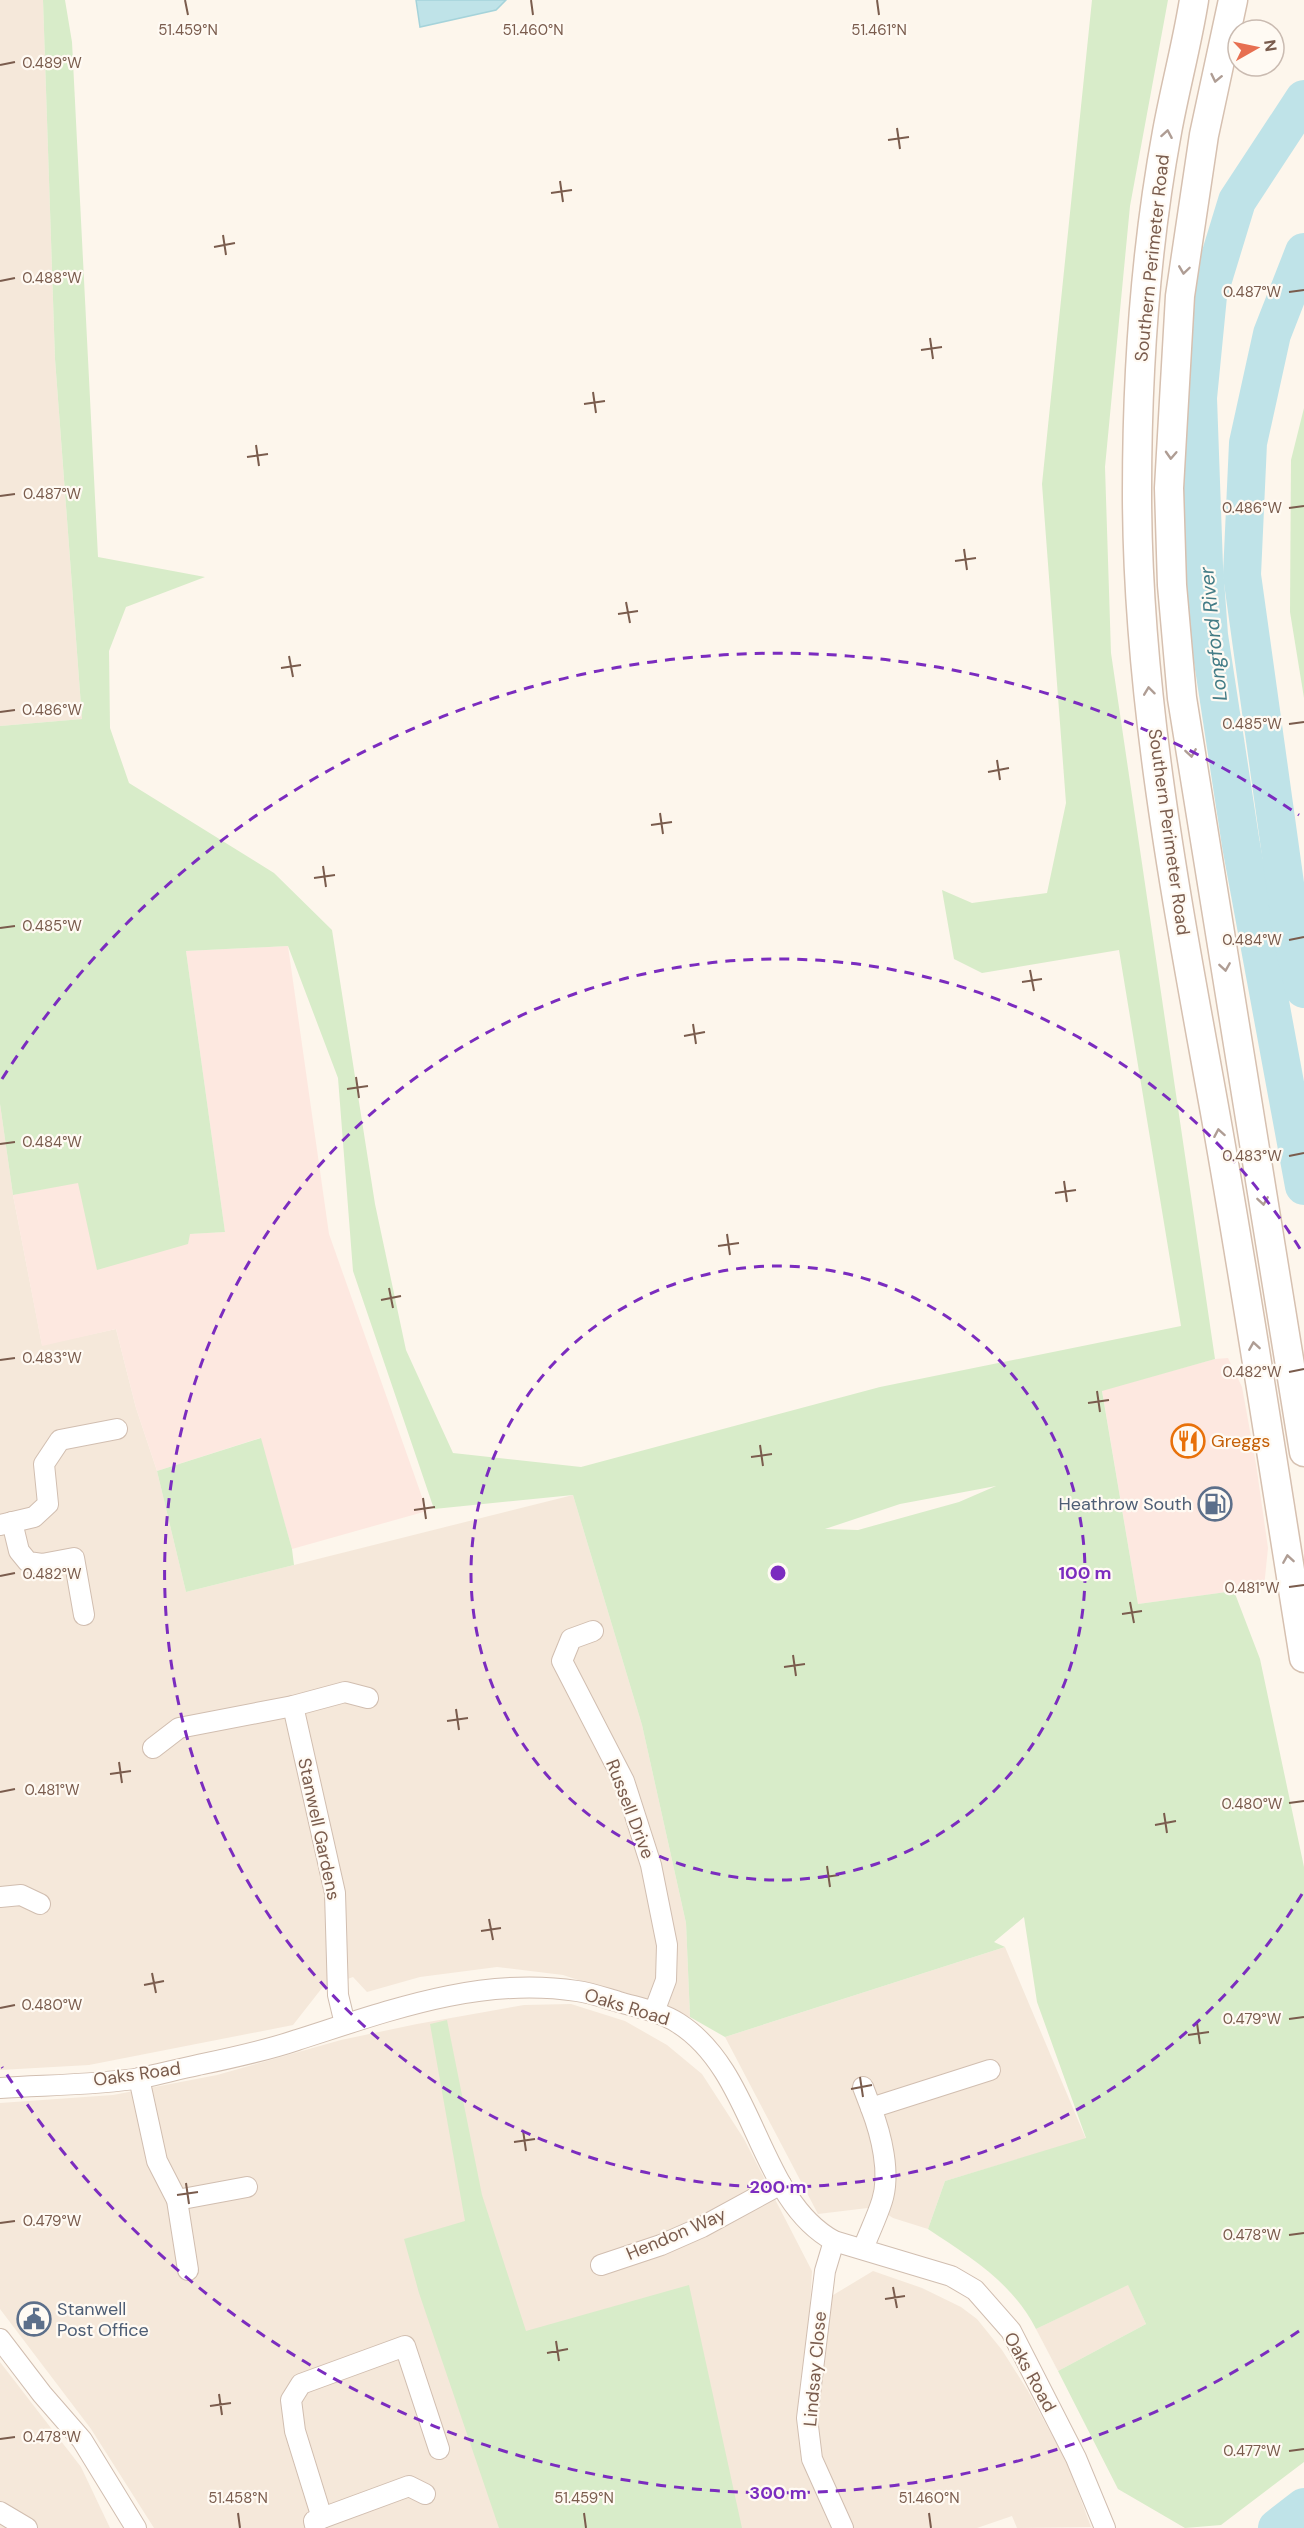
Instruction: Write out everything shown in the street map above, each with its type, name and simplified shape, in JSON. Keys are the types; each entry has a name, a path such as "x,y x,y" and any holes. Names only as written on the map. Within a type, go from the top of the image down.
{"street":[{"name":"Southern Perimeter Road","path":"1194,0 1166,135 1143,308 1138,400 1139,566 1146,663 1159,777 1189,966 1234,1218 1304,1658"},
{"name":"Southern Perimeter Road","path":"1233,0 1204,135 1180,296 1170,488 1173,585 1182,698 1304,1452"},
{"path":"84,1615 74,1558 42,1564 28,1562 19,1551 6,1524 34,1517 48,1504 44,1464 60,1440 117,1430"},
{"name":"Russell Drive","path":"593,1631 571,1639 562,1661 624,1781 651,1865 667,1945 666,1980 654,2012"},
{"path":"153,1748 179,1728 293,1706 345,1692 368,1698"},
{"name":"Stanwell Gardens","path":"293,1706 335,1893 338,1995 345,2024"},
{"path":"0,1897 21,1894 40,1904"},
{"name":"Oaks Road","path":"0,2088 139,2078 294,2041 425,2000 471,1991 536,1987 578,1991 654,2012 679,2023 704,2045 722,2067 782,2184 806,2219 821,2234 834,2241 951,2276 975,2290 1011,2331 1077,2458 1105,2528"},
{"path":"871,2108 990,2070"},
{"path":"139,2078 157,2161 177,2200 188,2270"},
{"path":"863,2087 876,2121 886,2178 883,2199 863,2249"},
{"name":"Hendon Way","path":"602,2265 661,2245 702,2227 782,2184"},
{"path":"177,2200 247,2187"},
{"name":"Lindsay Close","path":"834,2241 825,2271 807,2418 812,2459 843,2528"},
{"path":"0,2339 42,2394 82,2440 136,2528"},
{"path":"425,2494 409,2486 312,2524 291,2400 301,2384 405,2346 439,2449"},
{"path":"0,2512 27,2528"}],"shaded area":[{"path":"0,0 43,0 55,359 82,719 0,726"},
{"path":"288,946 329,1234 427,1511 292,1549 260,1438 157,1471 136,1408 116,1329 42,1346 13,1195 78,1182 189,1234 225,1232 186,951"},
{"path":"0,1104 13,1195 42,1345 116,1329 136,1408 157,1471 186,1592 573,1495 642,1725 686,1923 690,2017 563,1975 497,1967 420,1977 367,1992 353,1977 322,1988 293,2025 89,2065 0,2070"},
{"path":"1228,1358 1242,1387 1256,1464 1268,1548 1264,1587 1138,1604 1102,1390 1215,1359"},
{"path":"1005,1947 1086,2139 945,2181 928,2229 893,2218 876,2207 818,2214 725,2037"},
{"path":"571,2004 625,2021 667,2045 702,2074 744,2139 812,2271 810,2309 873,2271 922,2288 961,2307 977,2319 1002,2350 1028,2391 1068,2465 1091,2527 1017,2528 1012,2516 977,2528 154,2528 91,2429 0,2309 0,2103 113,2095 217,2075 341,2040 417,2024 524,2005"},
{"path":"1128,2284 1146,2324 1058,2371 1036,2329"},
{"path":"0,2362 81,2467 110,2528 0,2528"}],"green space":[{"path":"43,0 65,0 72,42 98,557 205,577 126,607 109,651 110,728 129,783 274,873 332,930 375,1204 406,1350 453,1453 581,1467 880,1387 1181,1326 1119,950 982,973 954,959 942,890 972,903 1047,893 1066,803 1042,484 1092,0 1168,0 1130,206 1105,467 1111,653 1215,1359 1102,1391 1138,1604 1234,1591 1260,1659 1304,1867 1304,2462 1221,2525 1185,2528 1118,2489 1058,2371 1146,2324 1128,2285 1036,2329 1015,2297 1002,2284 989,2272 928,2229 945,2181 1086,2138 1037,2002 1024,1917 994,1942 1005,1947 725,2037 690,2017 686,1923 642,1725 573,1495 434,1509 353,1271 338,1078 288,946 186,951 225,1232 190,1234 188,1244 97,1270 78,1183 13,1195 0,1104 0,726 82,719 55,359","holes":["996,1486 959,1502 858,1530 825,1529 900,1504"]},
{"path":"1304,408 1304,698 1290,612 1291,460"},
{"path":"261,1438 292,1549 294,1565 186,1592 157,1471"},
{"path":"447,2020 482,2195 526,2331 689,2285 742,2528 499,2528 419,2293 404,2239 465,2221 430,2024"}],"water":[{"path":"416,0 506,0 496,10 420,27"}],"waterway":[{"name":"Longford River","path":"1304,99 1237,201 1208,296 1198,398 1209,635 1241,845 1304,1186"},
{"path":"1304,252 1272,334 1248,443 1242,575 1293,941 1304,989"},
{"name":"Longford River","path":"1277,2528 1304,2507"}],"place":[{"name":"Greggs","path":"1188,1441"},
{"name":"Heathrow South","path":"1215,1504"},
{"name":"Stanwell Post Office","path":"34,2319"}]}
